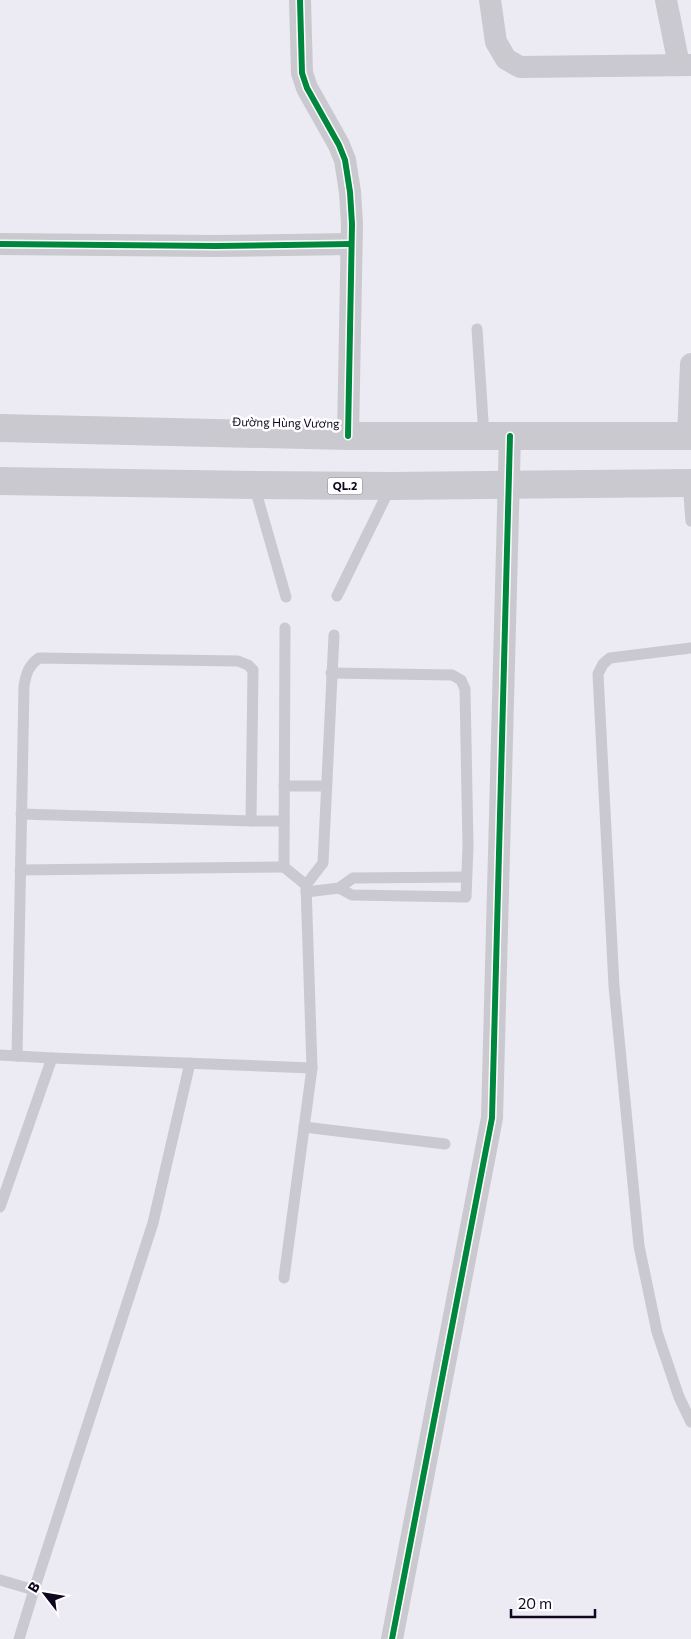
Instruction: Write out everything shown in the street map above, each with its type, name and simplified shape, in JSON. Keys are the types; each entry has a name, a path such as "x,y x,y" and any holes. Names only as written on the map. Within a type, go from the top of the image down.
{"highway":[{"name":"Đường Hùng Vương","path":"0,428 348,436 690,436"},
{"name":"QL.2","path":"0,481 391,486 690,482"}],"street":[{"path":"300,0 302,73 307,88 340,145 345,160 350,192 352,224 348,436"},
{"path":"490,0 496,42 506,59 520,67 685,65 666,0"},
{"path":"0,244 216,246 351,244"},
{"path":"690,436 691,364"},
{"path":"392,1639 492,1118 510,436"}],"lane":[{"path":"478,329 484,436"},
{"path":"690,482 691,521"},
{"path":"254,485 286,597"},
{"path":"336,596 391,486"},
{"path":"285,628 284,867 306,889 340,888 352,895 466,897 468,846 465,689 461,680 452,675 331,674"},
{"path":"284,1278 312,1068 306,889 322,863 334,635"},
{"path":"691,648 610,658 603,664 598,674 614,986 639,1246 658,1332 679,1397 691,1422"},
{"path":"17,1056 24,686 26,672 32,664 39,658 238,662 248,665 253,670 251,821"},
{"path":"284,786 326,786"},
{"path":"21,814 284,821"},
{"path":"20,870 284,867"},
{"path":"340,888 353,878 466,877"},
{"path":"0,1054 52,1058 312,1068"},
{"path":"0,1204 52,1058"},
{"path":"19,1639 153,1224 190,1063"},
{"path":"304,1127 445,1144"},
{"path":"0,1580 34,1590"}],"cycle path":[{"path":"300,0 302,73 307,88 339,145 345,160 350,192 352,224 348,436"},
{"path":"0,244 216,246 351,244"},
{"path":"392,1639 492,1118 510,436"}]}
